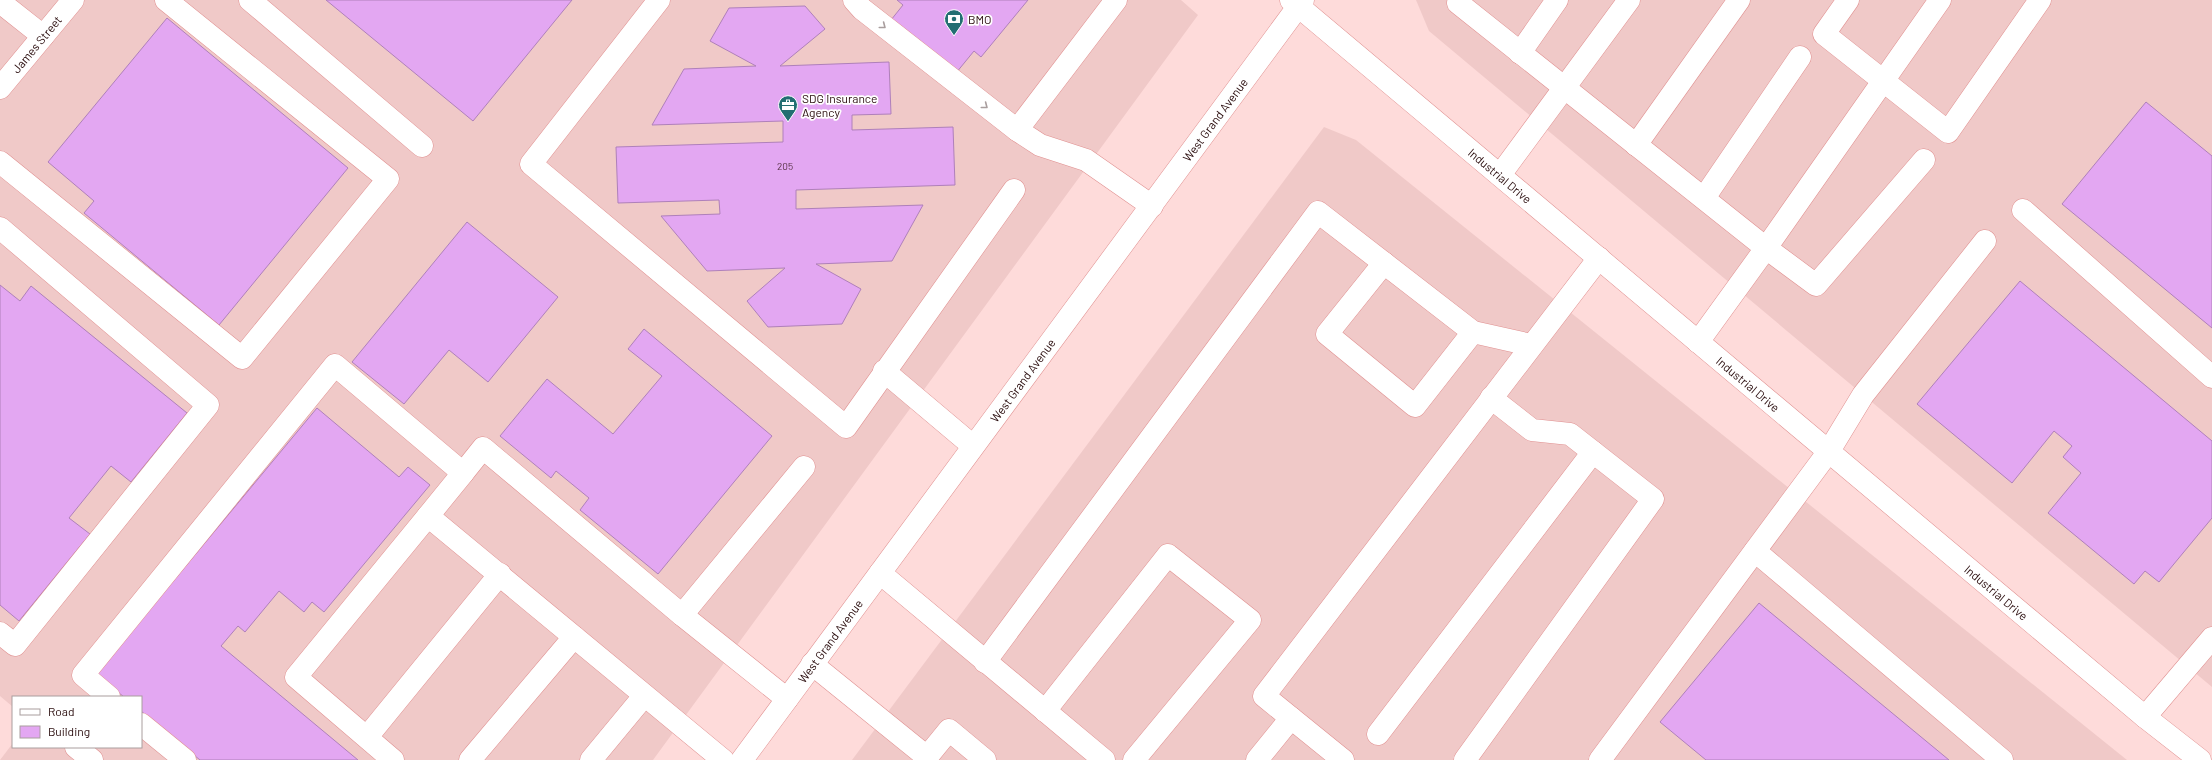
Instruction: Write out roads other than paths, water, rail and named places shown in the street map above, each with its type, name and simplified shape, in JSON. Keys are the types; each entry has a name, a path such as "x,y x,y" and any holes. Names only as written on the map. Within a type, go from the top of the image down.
{"street":[{"name":"James Street","path":"0,88 73,0"},
{"path":"0,162 242,358 388,179 166,0"},
{"path":"250,0 422,146"},
{"path":"659,0 531,164 846,427 884,371 1014,190"},
{"path":"854,0 862,9 1016,130 1040,144 1086,160 1152,206"},
{"path":"1016,130 1116,0"},
{"path":"1460,0 1458,4 1564,89 1766,248 1816,285 1924,160"},
{"path":"1520,53 1557,0"},
{"path":"1500,175 1629,0"},
{"path":"1636,145 1739,0"},
{"path":"1848,0 1824,34 1948,132 2040,0"},
{"path":"1698,342 1766,248 1940,0"},
{"path":"0,2 43,36"},
{"name":"Industrial Drive","path":"1298,2 1698,342 2145,717 2200,760"},
{"name":"West Grand Avenue","path":"742,760 1152,206 1298,2"},
{"path":"1704,198 1800,57"},
{"path":"2023,210 2212,376"},
{"path":"985,662 1318,212 1473,332 1531,345"},
{"path":"0,228 208,405 15,645 0,633"},
{"path":"1600,760 1829,451 1863,395 1985,241"},
{"path":"1343,760 1264,696 1599,258"},
{"path":"1384,263 1327,334 1415,406 1473,332"},
{"path":"108,696 83,675 335,365 463,473"},
{"path":"884,371 973,446"},
{"path":"1465,760 1653,499 1570,434 1532,430 1491,398"},
{"path":"393,760 296,677 484,448 682,615 787,699"},
{"path":"1378,734 1593,452"},
{"path":"682,615 804,467"},
{"path":"428,516 723,760"},
{"path":"1755,551 2002,760"},
{"path":"1045,711 1168,555 1250,620 1134,760"},
{"path":"880,573 1104,760"},
{"path":"367,737 500,574"},
{"path":"470,760 574,637"},
{"path":"2145,717 2212,638"},
{"path":"812,664 927,757 949,730 985,760"},
{"path":"591,760 644,696"},
{"path":"1257,760 1291,718"},
{"path":"142,725 185,760"},
{"path":"63,760 74,748"},
{"path":"76,748 92,760"}],"place":[{"name":"BMO","path":"954,36"},
{"name":"SDG Insurance Agency","path":"788,122"}]}
